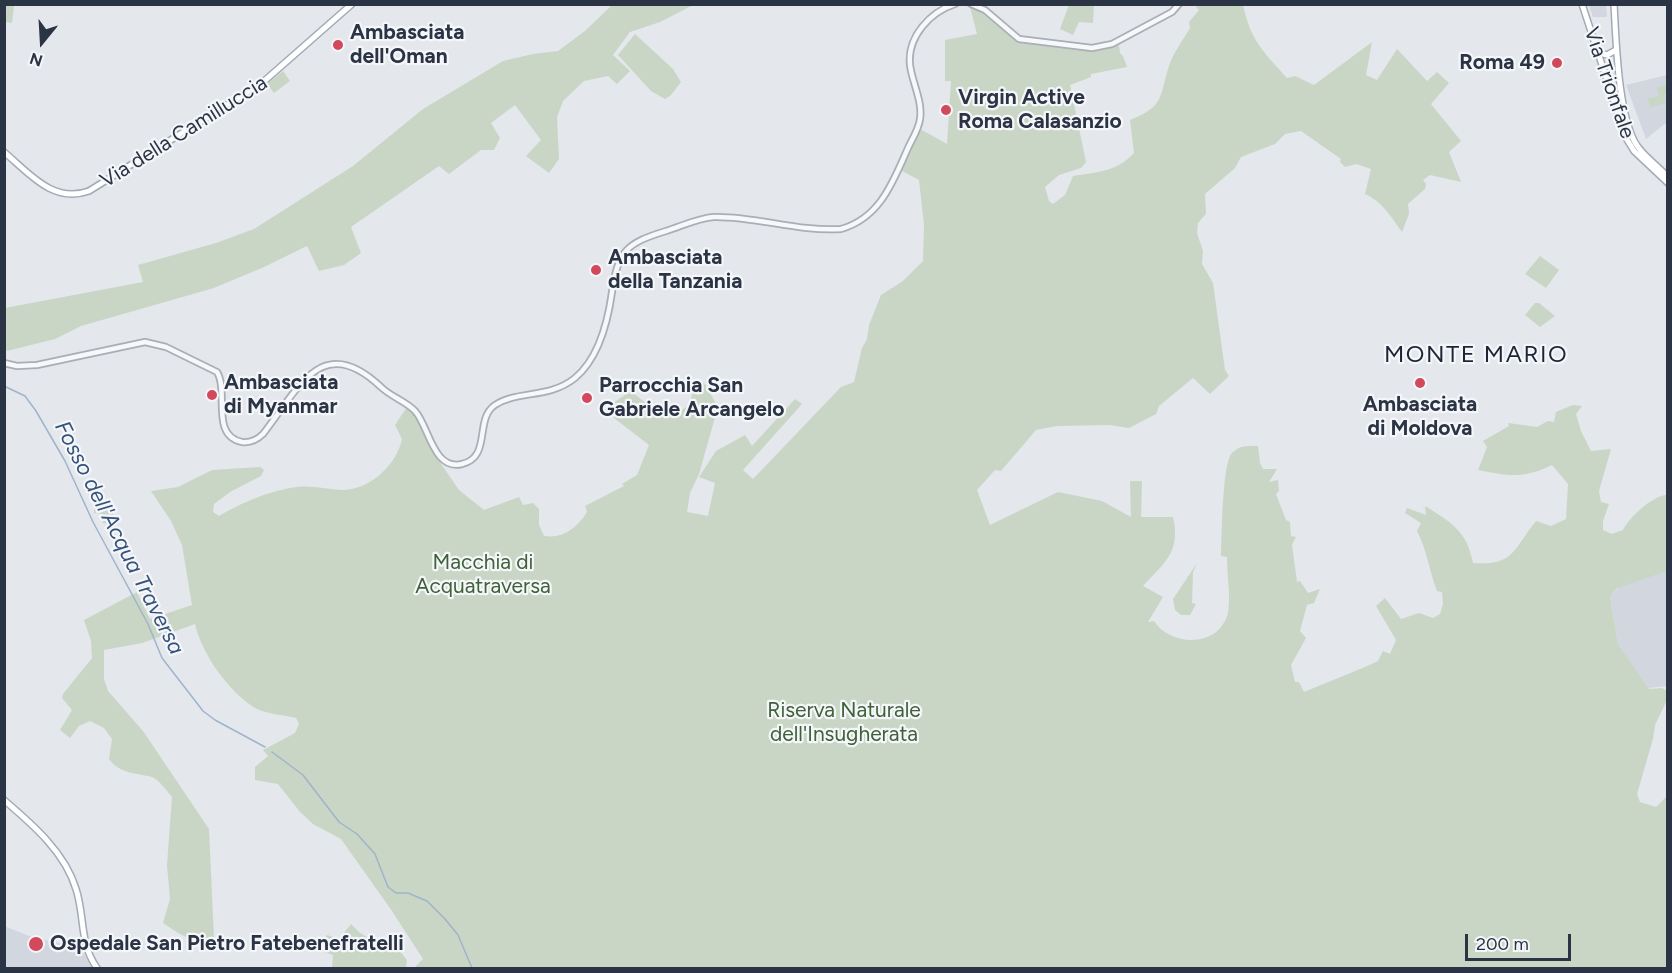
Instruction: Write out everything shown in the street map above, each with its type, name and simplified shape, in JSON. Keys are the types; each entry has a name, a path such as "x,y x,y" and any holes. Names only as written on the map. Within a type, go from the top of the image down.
{"main road":[{"name":"Via della Camilluccia","path":"4,152 56,193 72,195 88,191 258,86 352,4"},
{"name":"Via Trionfale","path":"1582,4 1630,146 1668,183"},
{"name":"Via Trionfale","path":"1614,4 1616,50 1628,124 1636,143 1668,177"},
{"path":"1597,52 1607,55 1616,50"},
{"path":"4,800 46,840 65,864 77,890 85,945 97,969"}],"street":[{"path":"4,363 34,365 137,342 159,344 218,372 221,380 224,427 233,438 246,442 258,440 263,435 311,375 332,363 345,363 361,369 388,393 415,411 443,460 454,465 466,463 478,452 487,417 492,407 506,400 553,391 573,380 583,370 594,354 606,324 616,264 625,250 636,241 716,217 840,229 856,223 877,206 897,177 920,120 910,66 911,48 920,30 932,16 956,4"},
{"path":"971,4 985,10 1014,36 1026,41 1096,48 1120,40 1172,12 1179,4"}],"shaded area":[{"path":"1589,5 1606,5 1607,17 1593,17"},
{"path":"1667,75 1667,122 1646,139 1626,85"},
{"path":"1667,538 1667,686 1648,688 1618,644 1610,597 1657,542"},
{"name":"Ospedale San Pietro Fatebenefratelli","path":"4,926 32,937 81,948 92,968 5,968"}],"green space":[{"path":"5,4 14,5 12,23 5,22"},
{"path":"612,5 693,5 660,22 630,32 613,55 630,71 617,84 608,76 584,81 563,101 557,117 559,159 549,173 526,156 541,140 515,105 491,123 500,138 494,150 481,150 449,174 439,166 351,227 361,253 344,265 319,271 307,246 214,288 81,326 55,339 7,351 5,348 5,308 143,282 138,265 216,243 254,229 353,166 423,109 503,61 558,51 585,31"},
{"path":"1069,5 1094,5 1093,23 1079,22 1073,35 1060,29"},
{"name":"Riserva Naturale dell'Insugherata","path":"1198,5 1243,5 1254,37 1287,78 1295,76 1314,85 1372,42 1366,75 1377,80 1397,49 1427,81 1437,72 1449,83 1431,104 1461,141 1449,152 1461,182 1430,175 1423,180 1426,184 1425,189 1408,204 1409,214 1402,232 1382,206 1365,194 1371,169 1356,164 1345,167 1340,162 1341,159 1301,131 1285,134 1275,144 1241,157 1235,168 1205,194 1206,214 1198,223 1197,233 1203,251 1202,264 1213,283 1225,370 1229,376 1210,394 1193,378 1159,406 1156,414 1129,428 1109,425 1057,426 1036,430 1001,471 995,470 977,490 990,525 1058,492 1102,501 1131,517 1130,481 1142,481 1141,517 1173,517 1175,529 1173,548 1169,556 1143,586 1163,597 1148,622 1154,621 1171,636 1194,640 1205,638 1215,633 1223,624 1229,607 1227,557 1221,556 1224,485 1229,460 1232,453 1244,446 1258,446 1263,469 1277,469 1269,482 1278,480 1279,491 1276,494 1286,520 1290,522 1291,536 1296,537 1292,545 1297,582 1300,581 1308,593 1320,589 1314,603 1307,605 1300,631 1306,638 1291,665 1295,682 1299,682 1304,692 1378,661 1383,651 1390,654 1396,640 1376,606 1385,598 1401,619 1419,613 1433,618 1440,614 1443,604 1442,592 1437,591 1417,531 1421,523 1405,513 1407,508 1426,515 1425,506 1450,523 1467,543 1473,563 1497,562 1512,554 1536,521 1551,526 1566,519 1568,484 1552,465 1533,473 1516,475 1478,470 1487,447 1483,441 1509,426 1508,423 1537,427 1548,421 1554,422 1556,412 1573,405 1582,406 1576,414 1591,451 1611,449 1599,491 1601,502 1609,504 1603,521 1603,530 1612,534 1623,530 1642,508 1654,499 1666,495 1667,571 1617,588 1610,597 1618,644 1649,689 1662,688 1667,691 1666,702 1655,725 1637,794 1640,802 1656,807 1667,796 1667,968 414,968 423,959 341,839 313,824 300,812 278,784 255,780 255,767 268,756 263,750 295,733 299,724 296,718 259,710 235,692 210,659 198,636 195,624 142,643 104,650 104,679 108,691 143,731 209,829 214,939 200,941 181,934 163,923 170,899 167,865 172,797 155,778 134,774 113,764 109,759 112,739 104,728 90,721 79,726 70,738 60,730 72,710 62,698 63,694 92,658 91,641 84,620 137,592 150,619 192,605 182,545 171,521 151,491 178,487 212,470 260,467 264,470 261,476 230,492 214,504 213,512 219,516 256,498 287,489 315,487 338,490 354,489 381,474 395,457 402,439 395,425 407,407 413,412 441,464 459,490 484,510 519,497 523,505 533,503 539,509 539,525 544,536 557,536 569,531 579,523 587,512 585,506 624,486 622,484 637,475 649,445 614,418 610,405 631,391 660,415 672,417 689,405 697,379 705,384 718,407 699,474 690,493 687,512 708,516 715,483 699,477 716,451 745,435 752,446 795,399 802,404 743,470 753,479 841,387 854,382 869,325 881,295 903,281 923,261 924,225 919,180 902,171 917,134 922,130 947,144 951,81 945,81 945,40 977,34 970,7 985,14 1023,43 1103,50 1119,45 1127,67 1091,74 1091,77 1070,85 1086,162 1081,168 1059,175 1045,187 1049,201 1053,204 1065,195 1073,176 1114,168 1134,153 1130,120 1149,110 1159,99 1171,61 1190,28 1189,22 1199,10 1196,7"},
{"path":"635,34 673,69 681,82 665,99 651,91 618,55"},
{"path":"283,71 290,81 274,93 267,84"},
{"path":"1667,85 1667,94 1664,95 1666,103 1650,107 1648,99 1659,96 1657,87"},
{"path":"1540,256 1559,270 1546,288 1525,274"},
{"path":"1535,303 1539,303 1555,316 1540,327 1525,315"},
{"path":"96,494 105,495 104,504 114,506 112,524 103,523 103,514 94,513"},
{"path":"1197,563 1193,572 1192,603 1196,604 1190,615 1181,615 1175,610 1173,599"},
{"path":"351,924 360,933 386,948 395,945 407,960 406,968 332,968 333,955 318,950 327,935 339,939"}],"waterway":[{"name":"Fosso dell'Acqua Traversa","path":"4,386 25,396 36,411 65,461 93,522 148,624 162,658 203,711 265,747"},
{"name":"Fosso dell'Acqua Traversa","path":"272,752 303,775 339,822 357,834 375,854 388,887 396,893 408,893 427,901 445,919 458,935 472,968"}],"place":[{"name":"Ambasciata dell'Oman","path":"338,45"},
{"name":"Roma 49","path":"1557,63"},
{"name":"Virgin Active Roma Calasanzio","path":"946,110"},
{"name":"Ambasciata della Tanzania","path":"596,270"},
{"name":"Ambasciata di Moldova","path":"1420,383"},
{"name":"Ambasciata di Myanmar","path":"212,395"},
{"name":"Parrocchia San Gabriele Arcangelo","path":"587,398"},
{"name":"Ospedale San Pietro Fatebenefratelli","path":"36,944"}],"district":[{"name":"MONTE MARIO","path":"1476,355"}],"park label":[{"name":"Macchia di Acquatraversa","path":"483,575"}]}
